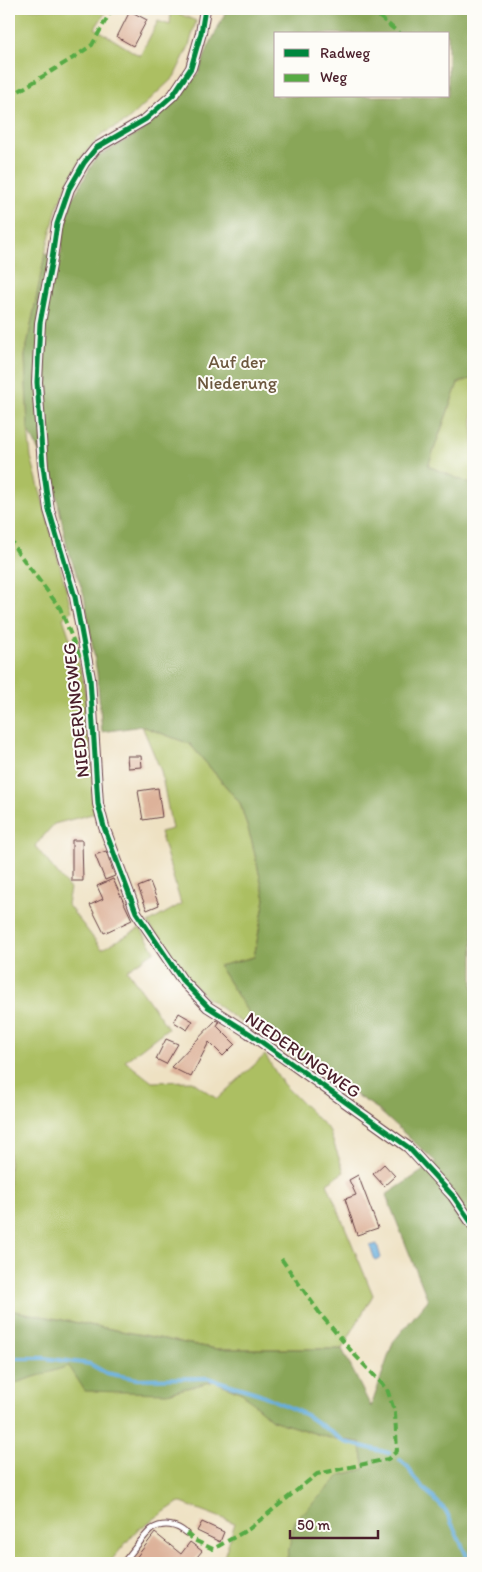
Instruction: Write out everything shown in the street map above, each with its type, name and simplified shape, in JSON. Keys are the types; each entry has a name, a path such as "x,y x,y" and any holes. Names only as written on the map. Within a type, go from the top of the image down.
{"street":[{"name":"NIEDERUNGWEG","path":"205,9 201,33 191,68 173,95 146,119 96,148 84,163 69,189 57,224 40,323 37,382 43,466 49,510 75,597 90,678 98,804 104,827 136,912 182,980 208,1007 248,1033 408,1147 453,1196 473,1225"}],"lane":[{"path":"123,1563 152,1529 166,1525 179,1526 186,1533"}],"green space":[{"path":"9,9 105,9 106,12 95,28 140,56 158,21 170,25 171,10 196,21 189,46 174,77 127,121 102,134 86,152 70,178 57,208 45,254 25,356 31,457 72,611 63,618 82,674 88,711 96,813 54,824 35,846 70,889 67,904 102,949 140,928 155,951 127,970 168,1028 125,1061 152,1082 192,1081 217,1099 265,1055 283,1084 329,1130 344,1172 327,1183 373,1295 342,1349 217,1349 9,1310"},
{"name":"Auf der Niederung","path":"227,9 473,9 473,378 458,383 428,466 473,485 473,1563 286,1563 295,1521 341,1475 365,1469 360,1442 330,1438 272,1420 242,1393 214,1381 167,1393 85,1391 69,1366 9,1385 9,1310 217,1349 342,1349 371,1407 393,1342 428,1300 386,1195 436,1162 375,1107 293,1056 249,1014 219,966 254,957 265,899 252,842 240,803 190,744 142,726 102,732 97,673 84,595 67,547 54,483 28,429 25,356 45,254 61,255 63,226 73,198 96,158 144,130 182,94 199,72 208,48"},
{"path":"473,378 473,485 428,466 458,383"},
{"path":"142,726 190,744 240,803 252,842 265,899 254,957 219,966 249,1014 242,1023 207,998 183,973 148,923 181,904 160,832 172,829 161,771"},
{"path":"69,1365 167,1393 214,1381 242,1393 272,1420 330,1438 360,1442 365,1469 341,1475 295,1521 286,1563 222,1563 235,1523 179,1502 136,1531 109,1563 9,1563 9,1385"}],"water":[{"path":"377,1244 381,1258 375,1260 370,1246"}],"building":[{"path":"130,11 147,20 133,46 117,37"},
{"path":"127,756 141,756 142,767 128,768"},
{"path":"158,788 162,817 143,820 138,791"},
{"path":"72,840 82,840 83,881 72,881"},
{"path":"106,851 115,876 105,880 95,855"},
{"path":"113,879 132,920 104,933 90,905 103,899 97,886"},
{"path":"150,882 159,905 147,910 138,887"},
{"path":"179,1013 193,1021 187,1030 174,1022"},
{"path":"216,1020 219,1022 217,1026 235,1044 223,1056 209,1042 191,1077 171,1067"},
{"path":"166,1039 178,1044 166,1064 156,1059"},
{"path":"384,1164 395,1176 384,1186 373,1174"},
{"path":"358,1175 378,1228 357,1235 345,1199 356,1195 349,1180"},
{"path":"202,1522 224,1532 220,1542 197,1531"},
{"path":"155,1533 181,1554 190,1542 202,1551 194,1563 141,1563 135,1559"}],"waterway":[{"path":"9,1358 44,1358 90,1364 106,1373 137,1379 208,1378 260,1394 306,1415 345,1442 389,1453"},
{"path":"400,1460 408,1467 414,1478 446,1511 470,1563"}],"marked path":[{"path":"9,97 92,45 112,9"},
{"path":"370,9 398,32"},
{"path":"9,537 17,551 60,608 81,660"},
{"path":"186,1533 194,1540 213,1549 249,1529 317,1474 388,1459 397,1451 395,1413 387,1389 321,1315 280,1257"}],"cycle path":[{"path":"205,9 201,33 191,68 173,95 146,119 96,148 84,163 69,189 57,224 40,323 37,382 43,466 49,510 75,597 90,678 98,804 104,827 136,912 182,980 208,1007 249,1033 408,1147 453,1196 473,1225"}]}
